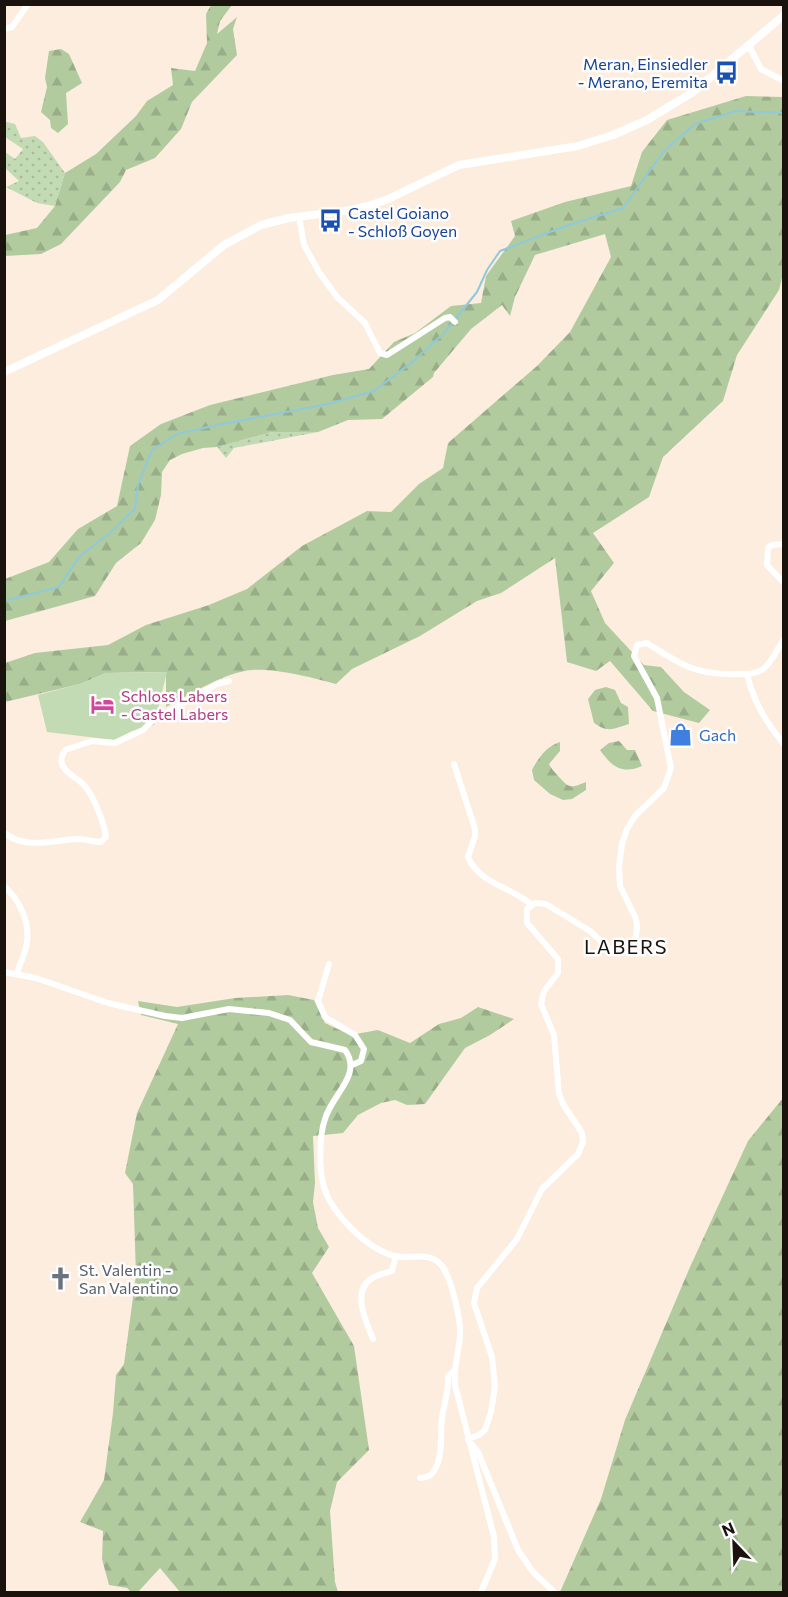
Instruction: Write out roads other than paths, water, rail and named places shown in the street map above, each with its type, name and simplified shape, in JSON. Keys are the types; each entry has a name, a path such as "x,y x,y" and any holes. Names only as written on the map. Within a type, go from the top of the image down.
{"main road":[{"path":"4,372 158,300 209,256 237,237 261,225 299,216 351,210 386,200 459,165 556,150 613,135 647,120 676,104 709,80 783,15"}],"street":[{"path":"4,29 12,27 28,4"},
{"path":"749,46 761,69 783,81"},
{"path":"299,216 304,245 319,272 337,297 365,322 380,353 387,355 445,318 454,320"},
{"path":"783,544 772,545 768,548 767,565 783,583"},
{"path":"468,1439 485,1430 495,1386 492,1357 474,1304 477,1288 517,1239 542,1189 578,1154 584,1142 582,1133 559,1094 554,1035 541,1004 544,991 558,972 558,959 527,923 527,909 535,903 546,904 590,931 606,947 620,950 636,937 638,926 636,919 620,886 619,866 622,844 635,816 666,786 671,768 657,698 634,656 637,645 647,642 680,664 704,673 747,674 762,669 769,663 783,639"},
{"path":"747,674 757,705 768,725 783,744"},
{"path":"4,833 13,840 32,843 82,839 101,842 106,837 105,828 85,786 63,767 61,758 65,750 74,745 92,741 115,743 143,730 152,721 217,684 229,681"},
{"path":"454,765 475,829 476,836 468,857 470,863 489,881 523,897 532,905"},
{"path":"5,886 19,904 28,934 17,973"},
{"path":"329,964 318,1000 325,1017 355,1035 364,1049 361,1061 352,1065"},
{"path":"4,972 17,973 108,1002 165,1016 182,1018 229,1009 269,1013 290,1020 311,1042 345,1050 351,1058 352,1065 350,1075 328,1109 324,1121 322,1133 323,1183 330,1201 346,1223 372,1244 396,1256 424,1255 444,1267 460,1335 454,1371 458,1402 494,1537 495,1559 481,1593"},
{"path":"373,1339 360,1308 363,1290 368,1281 374,1277 393,1271 396,1256"},
{"path":"420,1478 426,1478 432,1474 438,1463 448,1376 454,1371"},
{"path":"468,1439 478,1452 518,1550 533,1572 554,1593"}],"waterway":[{"path":"4,601 59,587 79,557 111,532 135,509 138,485 152,450 177,434 328,404 374,391 411,363 444,333 477,292 487,270 500,251 563,227 623,208 664,151 695,124 736,111 784,113"}],"place":[{"name":"Meran, Einsiedler - Merano, Eremita","path":"726,72"},
{"name":"Castel Goiano - Schloß Goyen","path":"330,221"},
{"name":"Schloss Labers - Castel Labers","path":"103,704"},
{"name":"Gach","path":"681,734"},
{"name":"St. Valentin - San Valentino","path":"61,1278"}],"district":[{"name":"LABERS","path":"626,946"}]}
